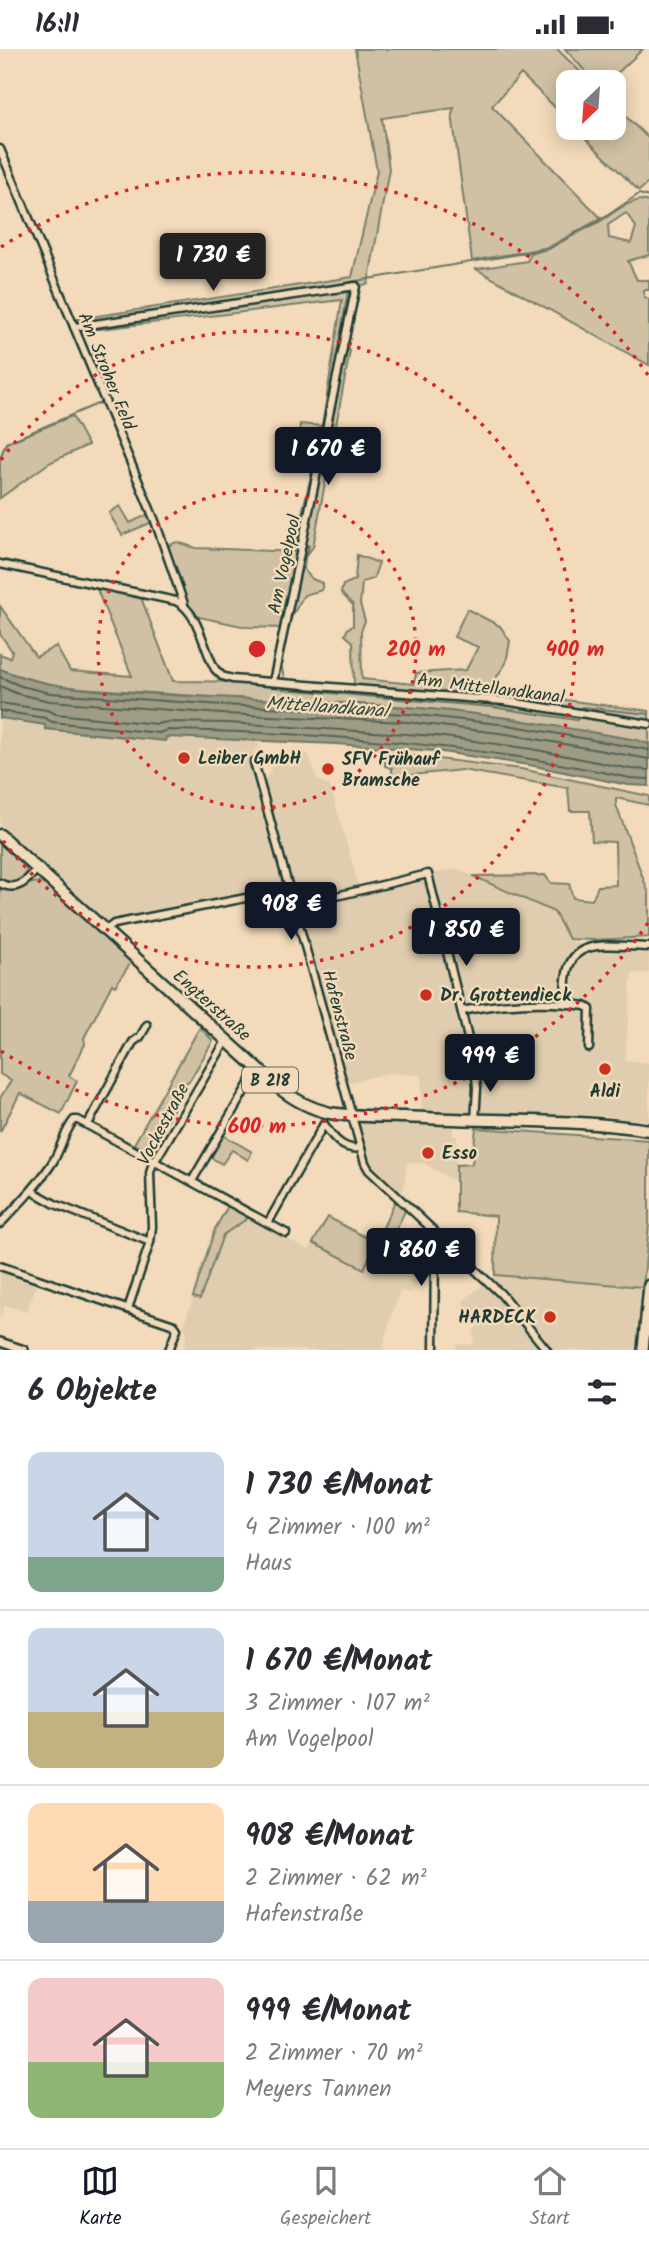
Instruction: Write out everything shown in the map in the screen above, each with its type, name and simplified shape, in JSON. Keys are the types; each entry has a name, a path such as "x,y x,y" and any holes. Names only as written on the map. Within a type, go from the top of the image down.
{"main road":[{"name":"Engterstraße","path":"0,835 285,1092 303,1103 329,1113 352,1115 475,1122 575,1123 649,1130"},
{"path":"643,1350 649,1285"}],"street":[{"name":"Am Stroher Feld","path":"0,149 155,521 184,604"},
{"name":"Am Vogelpool","path":"74,327 356,286 273,683"},
{"path":"0,564 184,604"},
{"name":"Am Mittellandkanal","path":"184,604 192,616 215,670 232,679 504,701 649,725"},
{"name":"Hafenstraße","path":"254,762 369,1170 501,1294 547,1350"},
{"path":"0,883 11,887 20,885 38,867"},
{"path":"295,906 428,874 475,1067 475,1122"},
{"path":"106,930 114,924 291,889"},
{"path":"566,1004 567,966 578,952 597,946 649,947"},
{"path":"463,1011 481,1007 566,1004 585,1006 590,1009 589,1048"},
{"path":"88,1124 133,1042 148,1025"},
{"name":"Vockestraße","path":"128,1309 150,1243 150,1173 227,1039"},
{"path":"192,1181 258,1068"},
{"path":"0,1224 32,1192 74,1120 88,1124 286,1234"},
{"path":"268,1223 324,1124 345,1148 361,1149"},
{"path":"32,1192 150,1243"},
{"path":"434,1350 435,1250 442,1237"},
{"path":"0,1266 174,1325 177,1334 169,1350"},
{"path":"0,1342 23,1350"}],"shaded area":[{"path":"355,49 557,49 579,70 556,70 556,108 521,74 492,106 601,218 549,247 472,261 452,114 454,108 382,118 389,169 368,284 356,286 344,346 350,351 313,547 305,557 304,570 312,579 322,583 322,590 304,595 285,628 247,627 194,616 190,607 182,605 161,548 177,542 196,548 300,552 319,463 296,457 300,424 322,426 342,300 76,332 71,320 352,277 377,171"},
{"path":"565,49 643,49 621,70 584,70"},
{"path":"626,117 649,139 649,182 639,191 587,140 626,140"},
{"path":"635,201 649,202 649,255 628,261 637,280 649,280 649,290 644,290 644,297 649,299 649,365 476,269 527,261 531,254 565,240","holes":["626,213 636,227 631,243 609,238 608,225"]},
{"path":"72,416 88,445 49,463 0,498 0,458 6,443"},
{"path":"120,506 130,523 151,513 155,521 122,535 109,513"},
{"path":"357,555 379,563 373,579 362,582 360,604 365,621 361,631 362,679 414,684 416,673 466,670 478,647 454,637 467,609 500,626 510,641 506,663 488,690 649,711 649,744 509,718 408,707 51,686 22,679 0,669 0,654 10,658 12,651 0,634 0,606 36,657 56,646 70,671 132,676 96,587 140,595 173,681 273,682 354,687 353,642 345,635 348,628 353,626 353,605 341,593 343,585 355,580"},
{"path":"0,718 45,725 46,729 165,741 166,737 258,741 259,747 253,754 254,762 291,889 104,922 0,825"},
{"path":"389,753 521,769 649,796 649,805 616,798 616,805 649,894 649,937 569,939 554,912 473,876 545,875 551,883 569,884 573,898 592,900 598,886 616,885 615,842 592,841 590,811 570,811 568,788 462,770 392,777 392,768 385,766 385,757"},
{"path":"308,754 318,780 330,786 359,887 302,902 294,897 263,782 271,770 268,755"},
{"path":"0,841 26,865 21,885 38,882 48,886 132,961 115,986 112,984 84,1038 85,1044 69,1076 77,1081 61,1114 20,1093 0,1132 0,1098 11,1081 0,1074"},
{"path":"457,869 554,912 569,940 580,944 584,951 612,950 649,954 649,973 632,973 625,1060 649,1063 649,1121 595,1115 421,1112 422,1075 388,1073 348,1083 302,920 303,914 308,908 431,878 431,874"},
{"path":"200,1027 213,1041 190,1080 180,1087 174,1096 173,1110 149,1152 134,1144"},
{"path":"361,1122 453,1127 453,1135 457,1136 456,1180 424,1163 407,1162 404,1188 400,1193 371,1166"},
{"path":"476,1128 649,1140 649,1224 643,1287 495,1275 496,1216 456,1212 456,1165 472,1164"},
{"path":"223,1135 252,1152 248,1160 232,1150 222,1164 210,1157"},
{"path":"395,1201 405,1211 392,1240 420,1256 431,1257 431,1269 419,1269 416,1287 410,1293 400,1290 385,1337 384,1350 184,1350 187,1330 183,1328 193,1297 201,1299 223,1235 248,1218 309,1250 313,1243 364,1269"},
{"path":"395,1201 405,1211 391,1240 376,1243"},
{"path":"228,1206 248,1218 223,1235 200,1299 193,1297 215,1229"},
{"path":"328,1217 376,1243 364,1269 313,1243"},
{"path":"0,1270 37,1282 27,1312 5,1305 0,1320"},
{"path":"495,1275 649,1288 649,1350 456,1350 457,1344 470,1345 474,1342 473,1331 478,1326 467,1315 463,1301"}],"water":[{"name":"Mittellandkanal","path":"0,669 38,681 77,688 434,709 521,720 637,740 649,744 649,786 628,785 529,765 435,751 166,737 165,741 45,729 45,725 0,718"}],"waterway":[{"path":"350,282 549,249 596,223 639,194 649,197"},
{"path":"329,401 348,292"},
{"path":"0,458 6,443 102,402"},
{"path":"297,544 295,543 325,417"},
{"path":"296,586 309,546 307,545"},
{"path":"284,678 281,665 294,595"},
{"name":"Mittellandkanal","path":"284,687 283,689 492,707 577,720 578,718"},
{"path":"581,709 649,714"}],"place":[{"name":"Leiber GmbH","path":"184,758"},
{"name":"SFV Frühauf Bramsche","path":"328,769"},
{"name":"Dr. Grottendieck","path":"426,995"},
{"name":"Aldi","path":"605,1069"},
{"name":"Esso","path":"428,1153"},
{"name":"HARDECK","path":"550,1317"}]}
